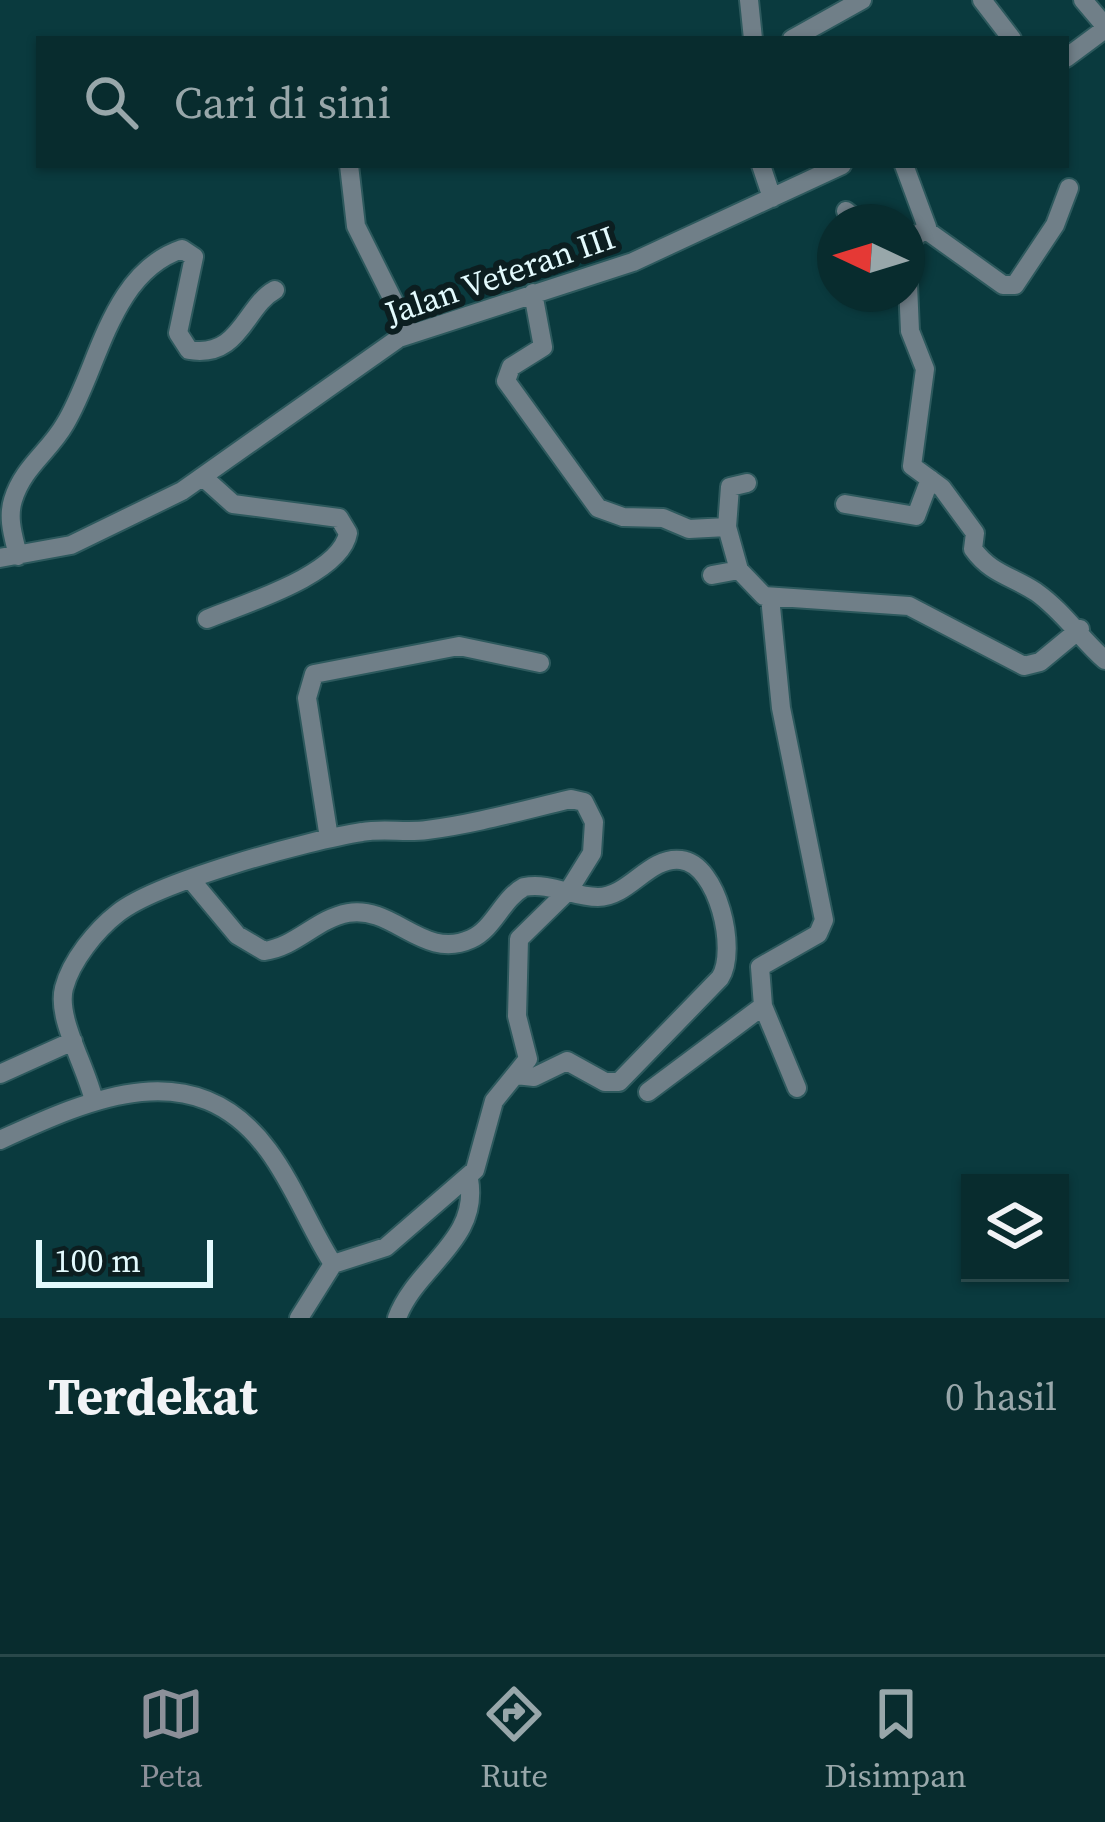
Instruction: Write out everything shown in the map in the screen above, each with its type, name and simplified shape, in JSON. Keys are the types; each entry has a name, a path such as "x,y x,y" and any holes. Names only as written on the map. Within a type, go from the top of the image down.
{"street":[{"path":"749,0 753,36"},
{"path":"796,36 862,0"},
{"path":"982,0 1010,36"},
{"path":"1069,56 1105,28 1083,0"},
{"path":"350,168 356,226 410,334"},
{"path":"762,168 772,198"},
{"name":"Jalan Veteran III","path":"9,557 86,539 203,477 370,354 410,334 633,262 836,168"},
{"path":"905,168 926,230 1003,285 1015,285 1055,225 1069,188"},
{"path":"9,557 11,505 20,482 37,453 58,435 113,317 155,263 182,249 194,257 178,333 190,350 224,344 250,322 263,296 275,290"},
{"path":"533,293 543,347 507,371 506,381 592,502 623,517 652,516 689,529 727,527"},
{"path":"909,312 910,331 925,369 911,459 915,470 930,479 975,533 974,549 988,568 1034,590 1081,629 1105,660"},
{"path":"203,477 233,505 339,518 348,533 334,558 292,583 207,619"},
{"path":"845,505 916,516 930,479"},
{"path":"747,483 730,488 727,527 739,570 752,588 770,597 909,606 1024,666 1040,662 1081,629"},
{"path":"712,575 739,570"},
{"path":"770,597 782,708 824,920 818,934 760,967 764,1006 797,1088"},
{"path":"329,838 308,698 314,674 459,646 540,663"},
{"path":"94,1101 84,1059 62,1010 64,986 91,941 120,911 192,881 329,838 368,830 425,831 578,800 590,812 594,839 569,890 518,939 517,1016 528,1059 494,1101 469,1179 473,1202 466,1222 397,1318"},
{"path":"192,881 237,935 264,951 286,947 352,912 372,914 416,938 457,944 479,935 524,887 601,897 667,861 692,862 707,876 729,937 727,967 619,1082 605,1082 567,1061 534,1077 516,1075"},
{"path":"647,1093 764,1006"},
{"path":"0,1074 73,1041"},
{"path":"0,1140 94,1101 155,1091 224,1103 268,1150 333,1264"},
{"path":"299,1318 333,1264 386,1247 469,1179"}]}
